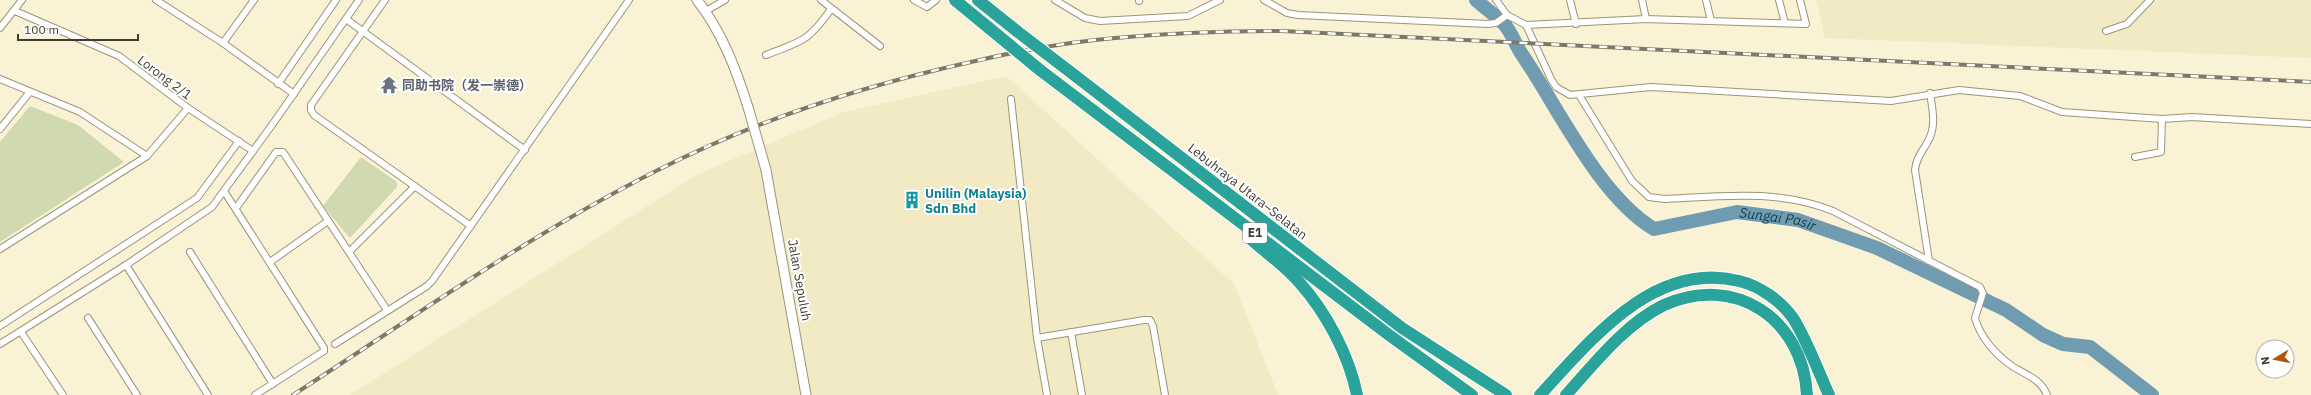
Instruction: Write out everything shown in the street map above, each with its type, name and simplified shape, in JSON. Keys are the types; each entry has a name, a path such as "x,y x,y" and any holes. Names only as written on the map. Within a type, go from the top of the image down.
{"highway":[{"name":"E1","path":"955,0 1040,70 1389,335 1472,395"},
{"name":"Lebuhraya Utara–Selatan","path":"978,0 1402,328 1506,395"},
{"path":"1055,81 1104,124 1250,238 1299,282 1327,321 1353,377 1357,395"},
{"path":"1540,395 1602,329 1635,304 1671,286 1691,279 1708,278 1727,278 1743,282 1759,288 1778,302 1793,318 1829,395"},
{"path":"1566,395 1613,342 1663,306 1681,299 1702,296 1743,301 1767,312 1782,327 1797,349 1804,368 1807,395"}],"main road":[{"name":"Jalan Sepuluh","path":"697,0 706,11 729,53 748,107 766,170 806,395"}],"street":[{"path":"0,28 15,11 22,0"},
{"path":"156,0 223,43 278,84 294,94"},
{"path":"223,43 254,0"},
{"path":"278,84 336,0"},
{"path":"0,344 126,265 212,207 294,94 359,0"},
{"path":"385,0 311,105 311,110 314,115 471,226"},
{"path":"335,344 427,286 525,150 629,0"},
{"path":"706,11 725,0"},
{"path":"821,0 880,46"},
{"path":"1055,0 1085,18 1100,21 1188,16 1220,0"},
{"path":"1264,0 1287,13 1298,15 1488,24 1496,23 1505,17"},
{"path":"1496,0 1505,17 1526,25 1576,24 1646,19 1806,24 1800,0"},
{"path":"1570,0 1576,24"},
{"path":"1642,0 1646,19"},
{"path":"1706,0 1711,21"},
{"path":"1779,0 1785,23"},
{"path":"2106,31 2127,24 2150,0"},
{"path":"916,2 927,7 934,1"},
{"path":"766,55 809,37 831,9"},
{"name":"Lorong 2/1","path":"15,11 119,56 188,108 253,151"},
{"path":"346,19 525,150"},
{"path":"1526,25 1556,87 1570,95 1651,87 1892,101 1930,93 1959,90 2015,95 2062,112 2162,118 2192,117 2311,124"},
{"path":"0,79 29,93 86,115 147,156"},
{"path":"0,129 29,93"},
{"path":"1929,261 1915,170 1917,158 1929,138 1932,129 1930,93"},
{"path":"1578,95 1627,174 1649,197 1665,199 1770,195 1794,198 1833,211 1980,286 1983,293 1975,318 1979,329 1989,344 2012,366 2042,384 2047,395"},
{"path":"1011,99 1037,338 1047,395"},
{"path":"0,249 147,156 188,108"},
{"path":"2135,157 2161,152 2162,118"},
{"path":"0,326 197,198 239,141"},
{"path":"236,208 276,152 282,152 387,310"},
{"path":"349,252 414,186"},
{"path":"224,190 325,349 255,395"},
{"path":"270,262 328,221"},
{"path":"190,252 272,384"},
{"path":"126,265 208,395"},
{"path":"88,318 137,395"},
{"path":"1037,338 1150,320 1153,326 1165,395"},
{"path":"21,332 63,395"},
{"path":"1071,332 1082,395"}],"shaded area":[{"path":"1816,0 2311,0 2311,58 1825,38"},
{"path":"1006,76 1234,284 1278,395 350,395 698,174 844,112"}],"green space":[{"path":"30,106 78,125 124,162 0,242 0,142"},
{"path":"361,157 397,182 397,187 350,238 323,206"}],"waterway":[{"name":"Sungai Pasir","path":"1476,0 1497,18 1511,34 1580,148 1597,173 1615,195 1634,214 1654,229 1737,212 1798,220 1877,248 2006,310 2043,335 2063,344 2090,347 2152,395"}],"railway":[{"path":"293,395 472,278 562,222 656,171 694,153 771,120 810,106 890,82 930,71 1061,44 1156,35 1282,31 2311,82"}],"place":[{"name":"同助书院（发一崇德）","path":"389,85"},
{"name":"Unilin (Malaysia) Sdn Bhd","path":"912,200"}]}
